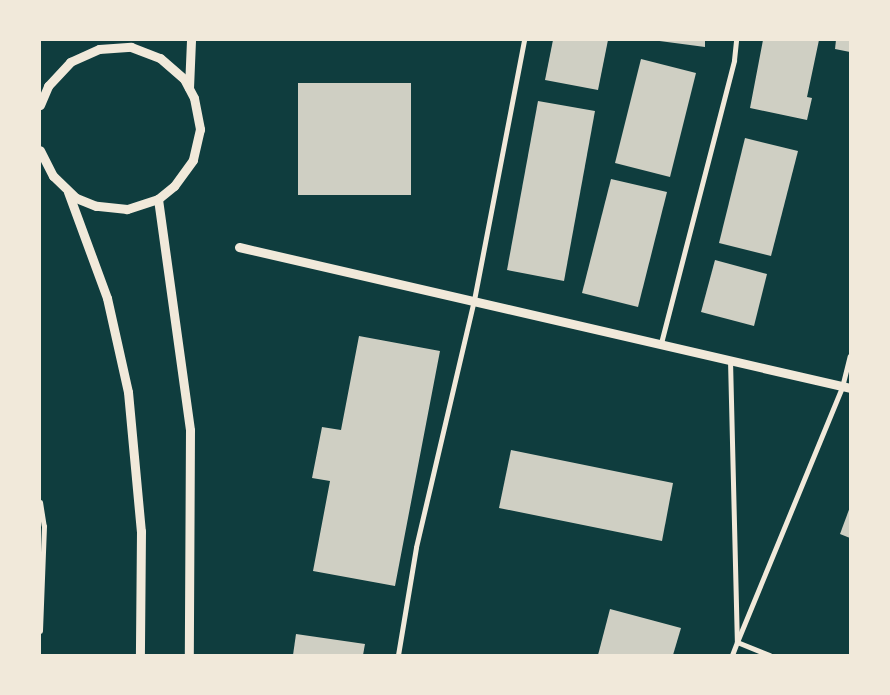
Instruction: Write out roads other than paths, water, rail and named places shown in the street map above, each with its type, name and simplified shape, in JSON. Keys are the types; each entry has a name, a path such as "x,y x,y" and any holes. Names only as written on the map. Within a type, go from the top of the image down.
{"street":[{"path":"189,88 191,40"},
{"path":"398,655 416,547 474,300 524,40"},
{"path":"661,343 734,60 736,40"},
{"path":"40,105 44,87 70,62 101,44 130,47 151,53 177,71 189,88 199,118 196,150 182,178 158,199 127,209 106,208 86,203 68,192 53,176 40,150"},
{"path":"40,171 53,176"},
{"path":"68,192 107,298 128,392 141,531 140,655"},
{"path":"158,199 190,430 189,655"},
{"path":"239,247 661,343 846,388"},
{"path":"732,655 846,388 850,356"},
{"path":"730,360 737,642"},
{"path":"40,502 44,526 40,631"},
{"path":"737,642 769,655"}]}
